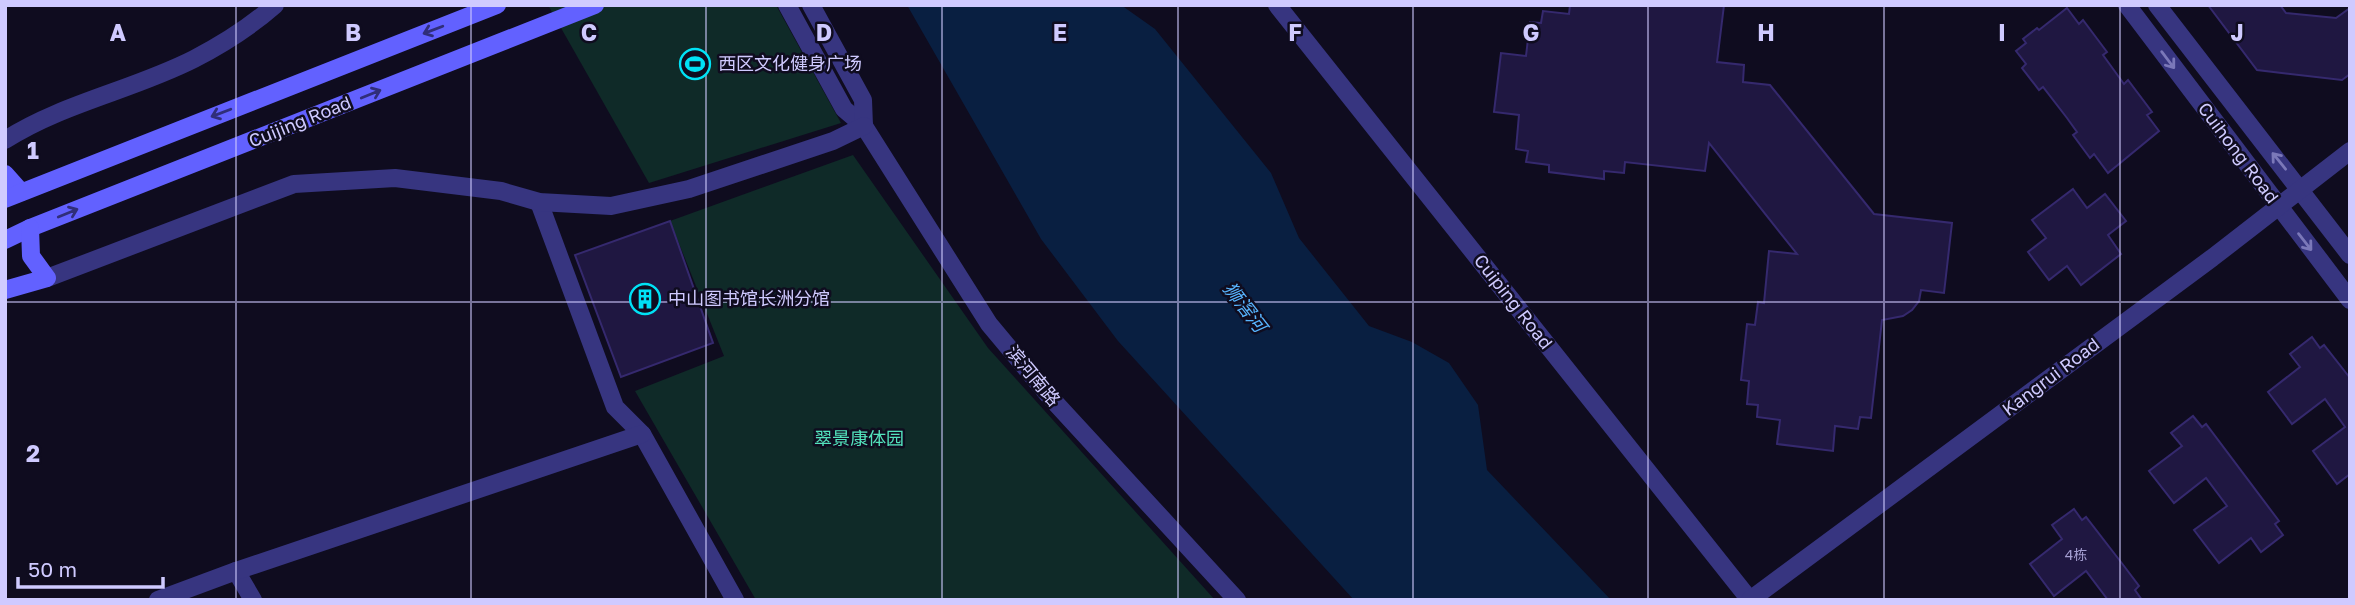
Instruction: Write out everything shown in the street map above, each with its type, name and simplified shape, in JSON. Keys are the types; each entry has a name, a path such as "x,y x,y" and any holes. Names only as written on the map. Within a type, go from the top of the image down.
{"main road":[{"path":"5,174 13,195 497,5"},
{"name":"Cuijing Road","path":"5,240 595,5"},
{"path":"5,290 47,278 31,256 30,228"}],"street":[{"path":"5,140 30,124 192,60 247,29 275,5"},
{"name":"滨河南路","path":"787,5 845,109 864,126 989,324 1050,397 1237,600"},
{"name":"滨河南路","path":"811,5 863,100 864,126"},
{"name":"Cuiping Road","path":"1277,5 1750,600"},
{"name":"Cuihong Road","path":"2127,5 2277,207 2350,300"},
{"name":"Cuihong Road","path":"2157,5 2350,255"},
{"path":"47,278 294,184 395,178 501,191 539,202 611,206 689,189 832,141 864,126"},
{"name":"Kangrui Road","path":"1750,600 2201,266 2350,150"},
{"path":"539,202 615,407 642,434 735,600"},
{"path":"158,600 236,571 642,434"},
{"path":"236,571 253,600"}],"green space":[{"name":"西区文化健身广场","path":"548,5 776,5 841,123 649,183"},
{"name":"翠景康体园","path":"853,155 988,348 1215,600 756,600 635,391 724,356 670,221"}],"water":[{"name":"狮滘河","path":"907,5 1121,5 1155,29 1271,173 1299,238 1369,326 1412,342 1449,363 1478,405 1487,470 1611,600 1354,600 1118,341 1041,239"}],"building":[{"path":"1570,5 1724,5 1717,62 1744,65 1743,82 1770,85 1874,214 1952,223 1944,293 1921,290 1919,301 1912,310 1903,316 1882,320 1871,418 1860,417 1858,429 1835,426 1833,451 1777,444 1780,420 1757,417 1758,405 1747,404 1749,381 1741,380 1747,324 1755,325 1758,302 1764,303 1769,251 1797,254 1709,143 1705,171 1625,162 1624,173 1604,171 1604,179 1549,172 1549,165 1526,162 1528,151 1516,149 1519,115 1494,112 1501,53 1526,56 1530,22 1541,23 1543,11 1569,14"},
{"path":"2208,5 2280,5 2286,13 2336,18 2350,8 2350,74 2342,80 2257,70"},
{"path":"2067,8 2079,24 2083,20 2107,52 2103,55 2124,84 2128,80 2152,112 2147,115 2159,131 2108,173 2094,154 2090,158 2073,135 2077,132 2067,118 2043,87 2039,90 2022,68 2026,64 2016,51 2026,43 2023,39"},
{"path":"2073,189 2087,208 2105,194 2126,221 2108,235 2121,254 2081,285 2067,266 2049,280 2028,252 2046,238 2032,220"},
{"name":"中山图书馆长洲分馆","path":"670,221 713,343 621,377 575,255"},
{"path":"2312,337 2320,348 2324,345 2350,378 2350,474 2337,484 2313,451 2345,427 2325,399 2292,424 2268,392 2300,367 2290,354"},
{"path":"2193,416 2202,427 2206,424 2279,521 2275,524 2283,535 2261,552 2251,538 2219,563 2194,530 2227,506 2206,478 2174,503 2149,471 2182,446 2171,433"},
{"path":"2074,509 2082,520 2086,517 2139,586 2135,590 2142,600 2108,600 2086,571 2054,596 2030,564 2062,539 2052,525"}],"place":[{"name":"西区文化健身广场","path":"695,64"},
{"name":"中山图书馆长洲分馆","path":"645,299"}]}
